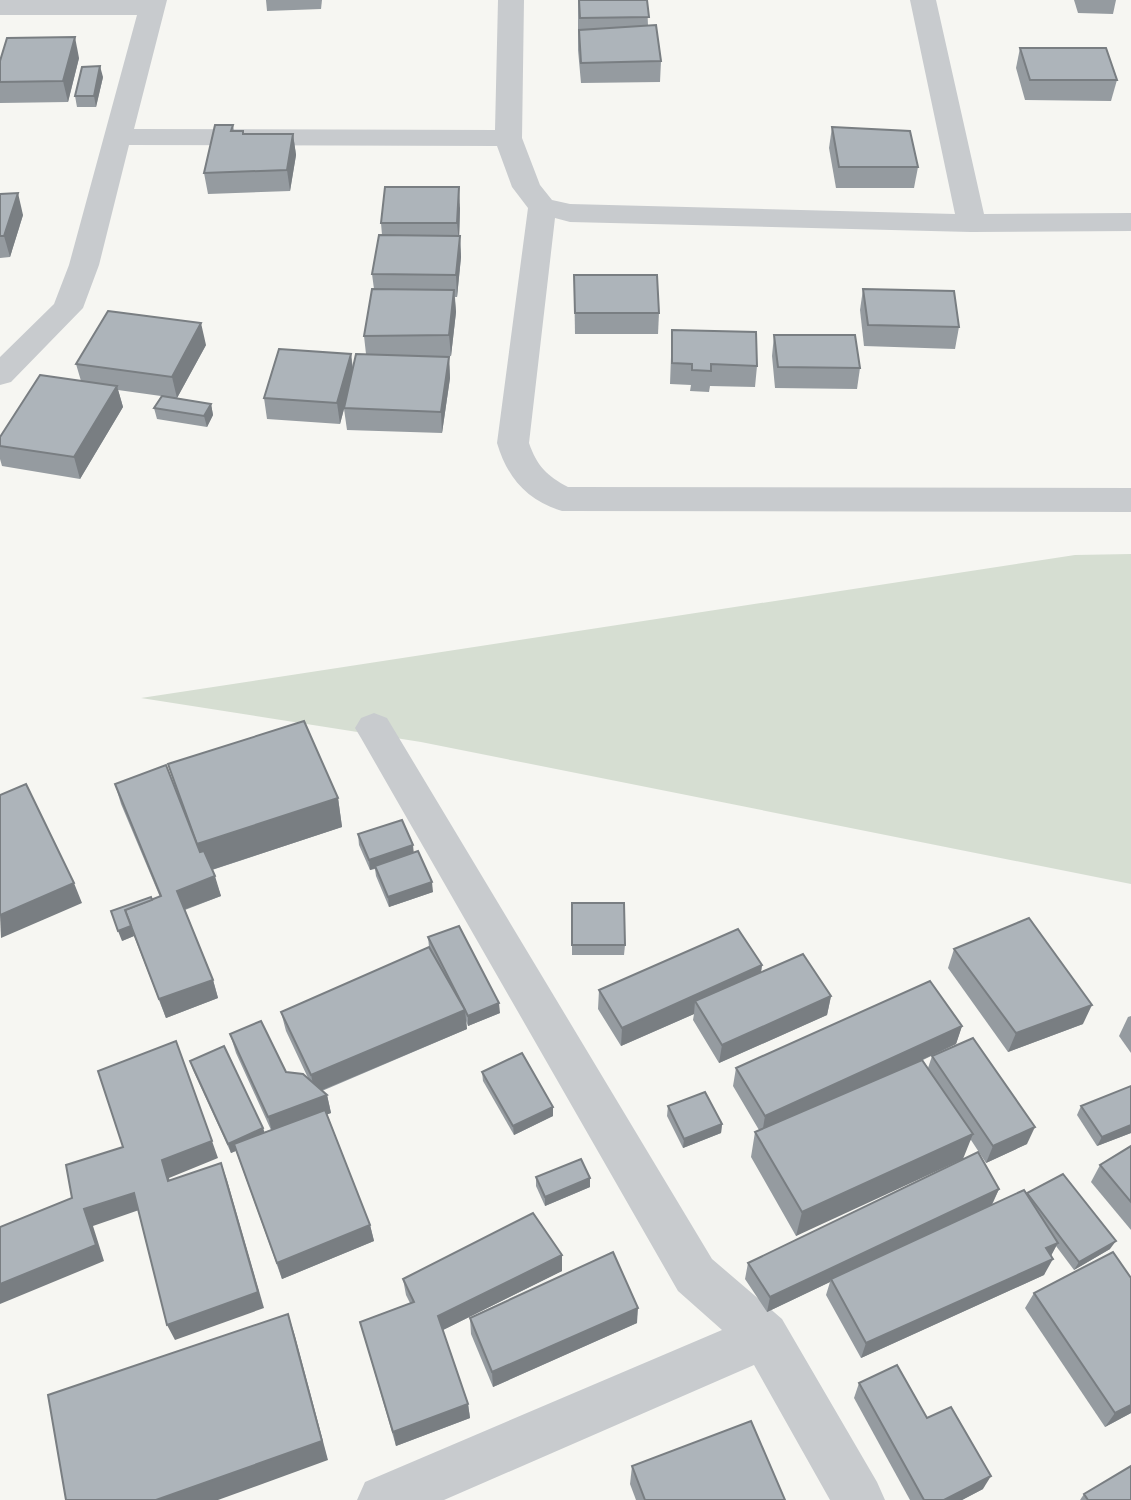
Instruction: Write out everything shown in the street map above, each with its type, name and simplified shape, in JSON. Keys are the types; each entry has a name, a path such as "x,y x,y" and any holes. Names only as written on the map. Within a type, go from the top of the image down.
{"street":[{"path":"511,0 508,138 526,187 542,207 570,214 971,223 1131,222"},
{"path":"923,0 971,223"},
{"path":"0,7 153,4 85,265 68,308 0,375"},
{"path":"117,137 508,138"},
{"path":"542,207 513,443 520,467 532,482 562,499 1131,500"},
{"path":"374,728 695,1275 765,1336 859,1500"},
{"path":"383,1500 765,1336"}],"shaded area":[{"path":"1131,554 1131,884 421,742 141,698 1075,555"}],"building":[{"path":"579,0 647,0 649,17 580,18"},
{"path":"656,25 661,61 581,63 579,30"},
{"path":"75,37 63,81 0,82 0,61 7,38"},
{"path":"1020,48 1106,48 1117,80 1030,80"},
{"path":"100,66 94,96 75,96 82,67"},
{"path":"215,125 233,125 231,131 243,131 243,134 293,134 287,170 204,173"},
{"path":"832,127 910,131 918,167 839,167"},
{"path":"385,187 459,187 457,223 381,223"},
{"path":"18,193 4,236 0,236 0,194"},
{"path":"379,235 460,236 456,275 372,274"},
{"path":"574,275 657,275 659,313 575,313"},
{"path":"372,289 454,290 449,335 364,336"},
{"path":"863,289 954,291 959,327 868,325"},
{"path":"108,311 201,323 172,377 76,364"},
{"path":"672,330 756,332 757,366 711,364 711,371 692,370 692,364 672,363"},
{"path":"774,335 855,335 860,368 778,367"},
{"path":"279,349 351,354 337,403 264,398"},
{"path":"356,354 449,357 441,412 344,408"},
{"path":"40,375 117,386 74,457 0,446 0,437"},
{"path":"162,396 211,404 204,416 154,408"},
{"path":"304,721 338,798 197,844 168,764"},
{"path":"166,765 200,852 204,851 215,876 177,891 213,980 159,999 125,910 161,896 115,784"},
{"path":"26,784 74,883 0,915 0,795"},
{"path":"402,820 413,845 369,860 358,834"},
{"path":"418,851 432,882 388,897 375,866"},
{"path":"151,897 152,900 125,910 131,926 118,931 111,911"},
{"path":"572,903 624,903 625,945 572,945"},
{"path":"1029,918 1092,1005 1016,1033 954,949"},
{"path":"459,926 499,1003 468,1016 428,937"},
{"path":"738,929 762,965 622,1028 599,990"},
{"path":"429,947 465,1010 311,1075 281,1012"},
{"path":"803,954 831,996 722,1045 695,1001"},
{"path":"930,981 962,1026 765,1116 736,1068"},
{"path":"261,1021 286,1072 303,1074 327,1095 268,1117 230,1034"},
{"path":"973,1038 1035,1127 993,1146 932,1056"},
{"path":"176,1041 212,1141 162,1160 168,1181 221,1163 258,1292 167,1325 134,1193 84,1209 96,1245 0,1284 0,1227 72,1198 66,1165 123,1147 98,1071"},
{"path":"224,1046 263,1128 228,1144 190,1061"},
{"path":"522,1053 553,1107 513,1126 482,1072"},
{"path":"922,1060 973,1134 802,1212 755,1132"},
{"path":"1131,1086 1131,1125 1102,1137 1081,1106"},
{"path":"705,1092 722,1124 684,1139 668,1106"},
{"path":"325,1110 370,1225 277,1263 234,1144"},
{"path":"1131,1146 1131,1202 1100,1165"},
{"path":"978,1152 999,1189 770,1297 748,1263"},
{"path":"581,1159 590,1178 545,1197 536,1177"},
{"path":"1063,1174 1116,1241 1079,1262 1027,1193"},
{"path":"1024,1190 1058,1243 1046,1248 1053,1259 866,1343 831,1279"},
{"path":"533,1213 562,1255 438,1316 468,1404 393,1432 360,1322 414,1302 403,1279"},
{"path":"613,1252 638,1308 492,1372 470,1318"},
{"path":"1113,1252 1131,1278 1131,1405 1115,1413 1034,1293"},
{"path":"288,1314 322,1441 156,1500 66,1500 48,1395"},
{"path":"897,1365 927,1418 951,1407 991,1476 944,1500 924,1500 859,1383"},
{"path":"751,1421 785,1500 645,1500 632,1466"},
{"path":"1131,1466 1131,1500 1088,1500 1084,1494"}]}
